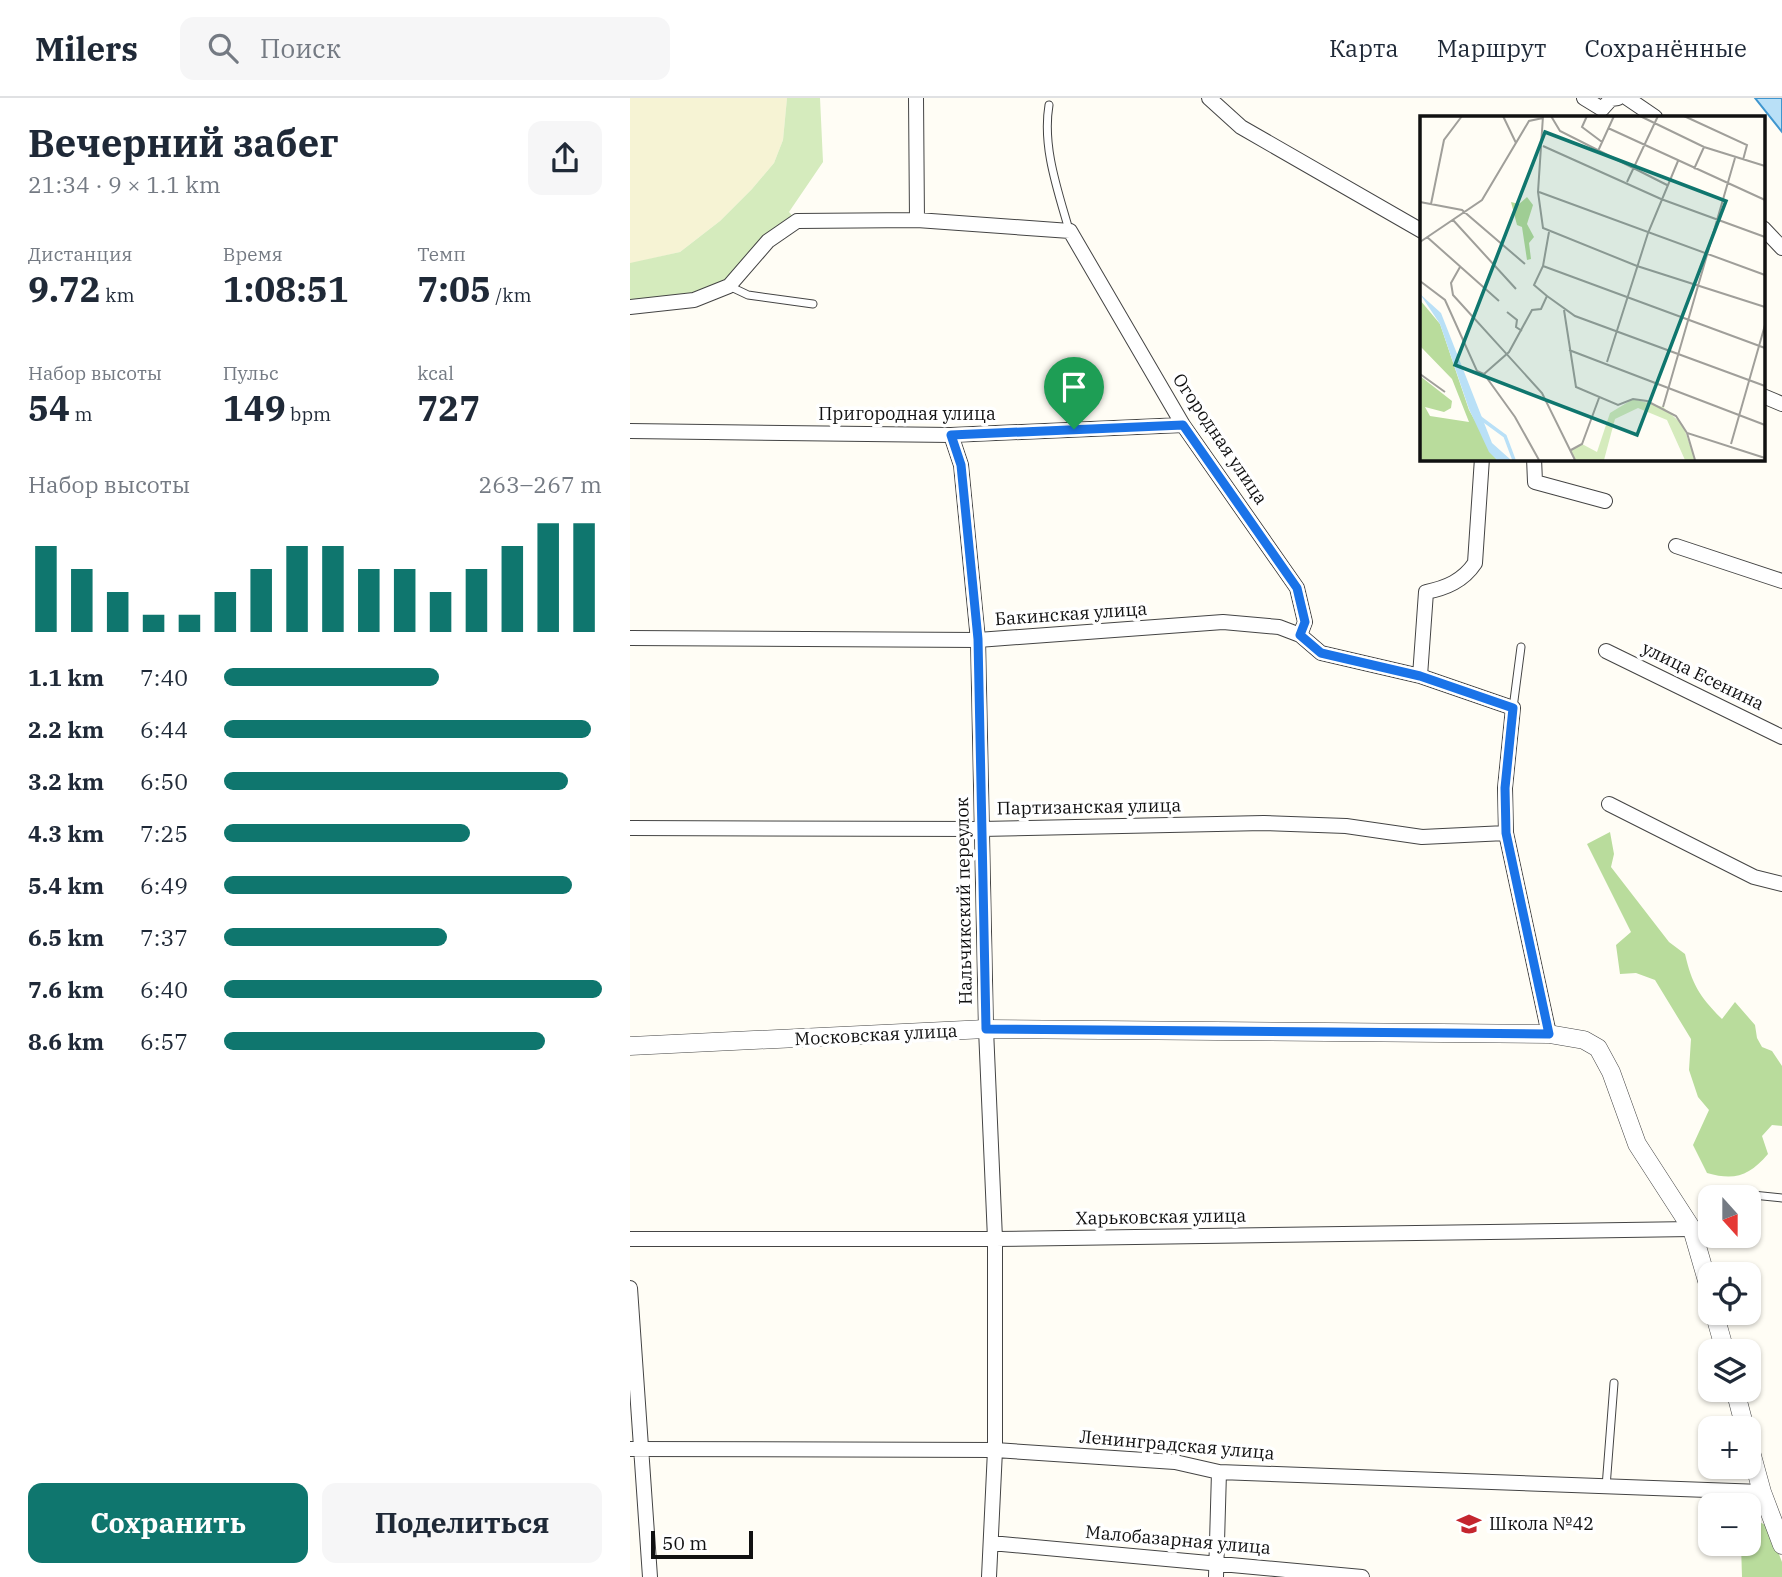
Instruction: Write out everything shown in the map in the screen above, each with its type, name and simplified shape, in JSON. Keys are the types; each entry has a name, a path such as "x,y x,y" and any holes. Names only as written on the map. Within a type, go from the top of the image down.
{"street":[{"path":"916,98 917,220"},
{"path":"1209,98 1241,127 1420,230"},
{"path":"1584,98 1600,113 1611,99 1618,98"},
{"path":"1627,98 1654,116"},
{"path":"630,307 694,300 729,286 768,241 797,221 917,220 1070,231"},
{"path":"1764,229 1782,248"},
{"name":"Огородная улица","path":"1070,231 1183,425 1297,588 1305,622 1300,635"},
{"path":"1764,396 1782,404"},
{"name":"Пригородная улица","path":"630,431 951,435 1183,425"},
{"name":"Нальчикский переулок","path":"951,435 961,465 978,639 986,1029 995,1239 995,1450 989,1577"},
{"path":"1420,676 1426,592 1442,589 1466,576 1475,563 1482,460"},
{"path":"1534,460 1535,482 1605,501"},
{"path":"1676,546 1782,581"},
{"name":"Бакинская улица","path":"630,638 978,639 1223,622 1279,627 1300,635 1321,653 1420,676 1513,708"},
{"name":"улица Есенина","path":"1606,650 1782,737"},
{"path":"1513,708 1505,788 1506,833 1549,1034"},
{"path":"1609,804 1754,877 1782,884"},
{"name":"Партизанская улица","path":"630,828 981,829 1264,823 1346,826 1422,837 1506,833"},
{"name":"Московская улица","path":"630,1046 986,1029 1549,1034 1584,1040 1598,1048 1611,1072 1637,1144 1692,1229"},
{"path":"1692,1229 1702,1262"},
{"name":"Харьковская улица","path":"630,1239 995,1239 1692,1229"},
{"path":"630,1288 636,1449 650,1577"},
{"name":"Ленинградская улица","path":"636,1449 995,1450 1175,1462 1219,1472 1762,1492"},
{"path":"1216,1570 1219,1472"},
{"path":"1758,1479 1782,1545"},
{"name":"Малобазарная улица","path":"991,1543 1216,1570 1362,1577"}],"lane":[{"path":"1049,105 1046,122 1054,177 1070,231"},
{"path":"729,286 748,295 813,304"},
{"path":"1513,708 1521,647"},
{"path":"1761,1196 1782,1198"},
{"path":"1692,1229 1698,1226"},
{"path":"1606,1487 1614,1383"}],"shaded area":[{"path":"630,98 787,98 783,140 774,163 752,189 720,221 680,252 633,263 630,263"}],"green space":[{"path":"787,98 820,98 823,162 789,212 797,221 729,286 630,307 630,263 680,252 720,221 774,163 783,140"},
{"path":"1610,832 1614,854 1611,867 1669,942 1685,954 1690,974 1702,996 1722,1019 1735,1002 1755,1025 1762,1047 1772,1051 1782,1066 1782,1126 1772,1125 1762,1136 1768,1154 1741,1175 1707,1173 1693,1145 1709,1110 1698,1097 1689,1070 1691,1039 1655,980 1636,973 1620,974 1616,945 1631,932 1587,844"},
{"path":"1761,1523 1768,1526 1782,1562 1782,1577 1742,1577 1741,1556 1761,1556"}],"water":[{"path":"1755,98 1782,98 1782,132"}],"place":[{"name":"Школа №42","path":"1469,1524"}],"route":[{"path":"1183,425 1297,588 1305,622 1300,635 1321,653 1420,676 1513,708 1505,788 1506,833 1549,1034 986,1029 978,639 961,465 951,435 1074,429 1183,425"}]}
